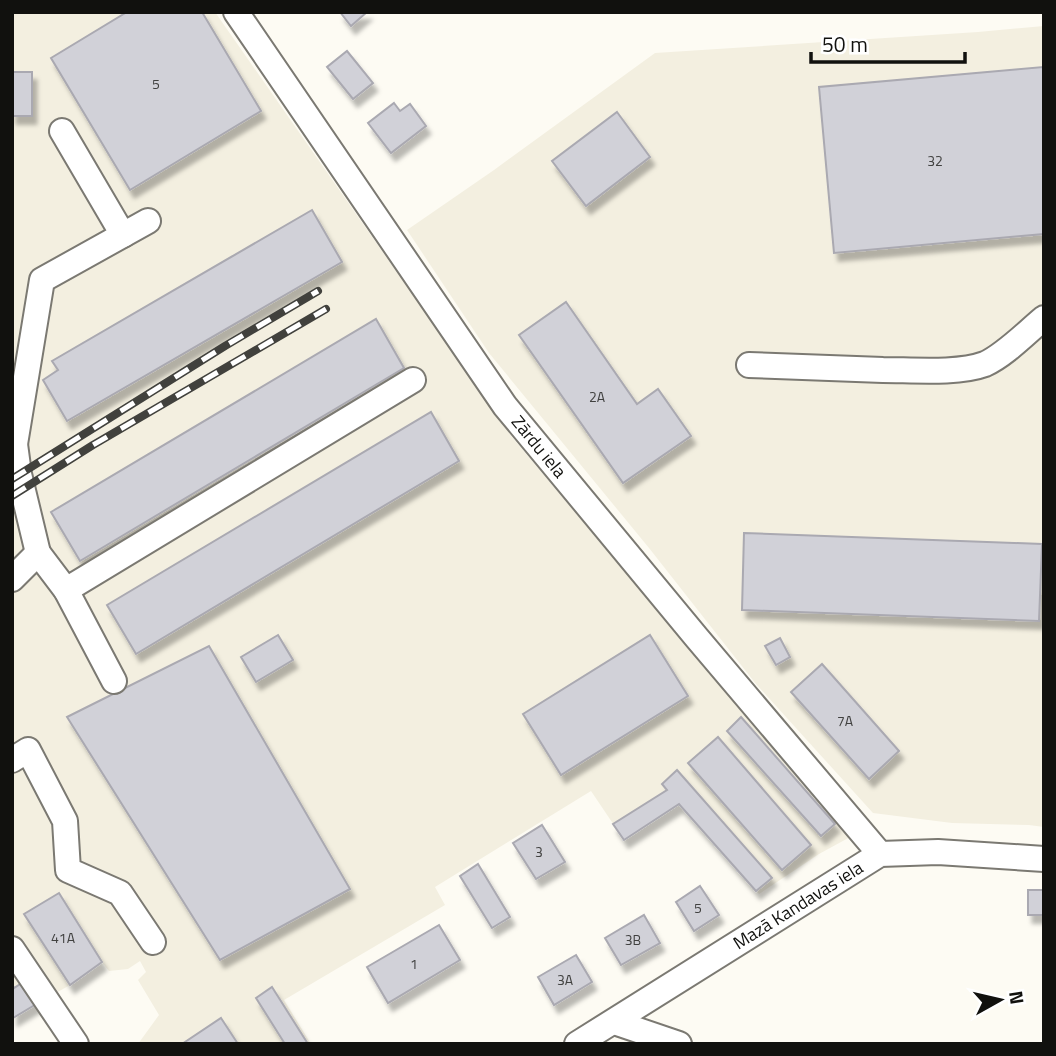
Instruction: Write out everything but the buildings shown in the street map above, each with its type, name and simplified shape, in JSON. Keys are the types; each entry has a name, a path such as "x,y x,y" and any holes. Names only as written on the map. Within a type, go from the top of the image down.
{"street":[{"name":"Zārdu iela","path":"236,12 505,406 696,638 880,853"},
{"path":"62,131 123,235"},
{"path":"114,681 66,590 38,553 14,444 42,280 148,221"},
{"path":"748,365 913,370 964,368 986,363 996,357 1044,317"},
{"path":"66,590 413,380"},
{"path":"12,579 38,553"},
{"path":"12,760 28,750 65,821 68,870 120,892 153,942"},
{"name":"Mazā Kandavas iela","path":"577,1044 880,853 938,852 1044,859"},
{"path":"12,949 76,1044"},
{"path":"614,1022 679,1044"}],"shaded area":[{"path":"12,12 215,12 512,437 727,694 852,836 819,854 759,894 679,805 624,840 591,791 435,887 445,905 284,1000 311,1044 138,1044 159,1015 138,980 146,972 140,961 128,969 109,971 102,962 70,985 12,1018"},
{"path":"1044,26 1044,827 952,823 873,813 756,684 649,548 489,353 407,230 655,53"}],"railway":[{"path":"12,479 318,291"},
{"path":"12,496 93,445 326,309"}]}
